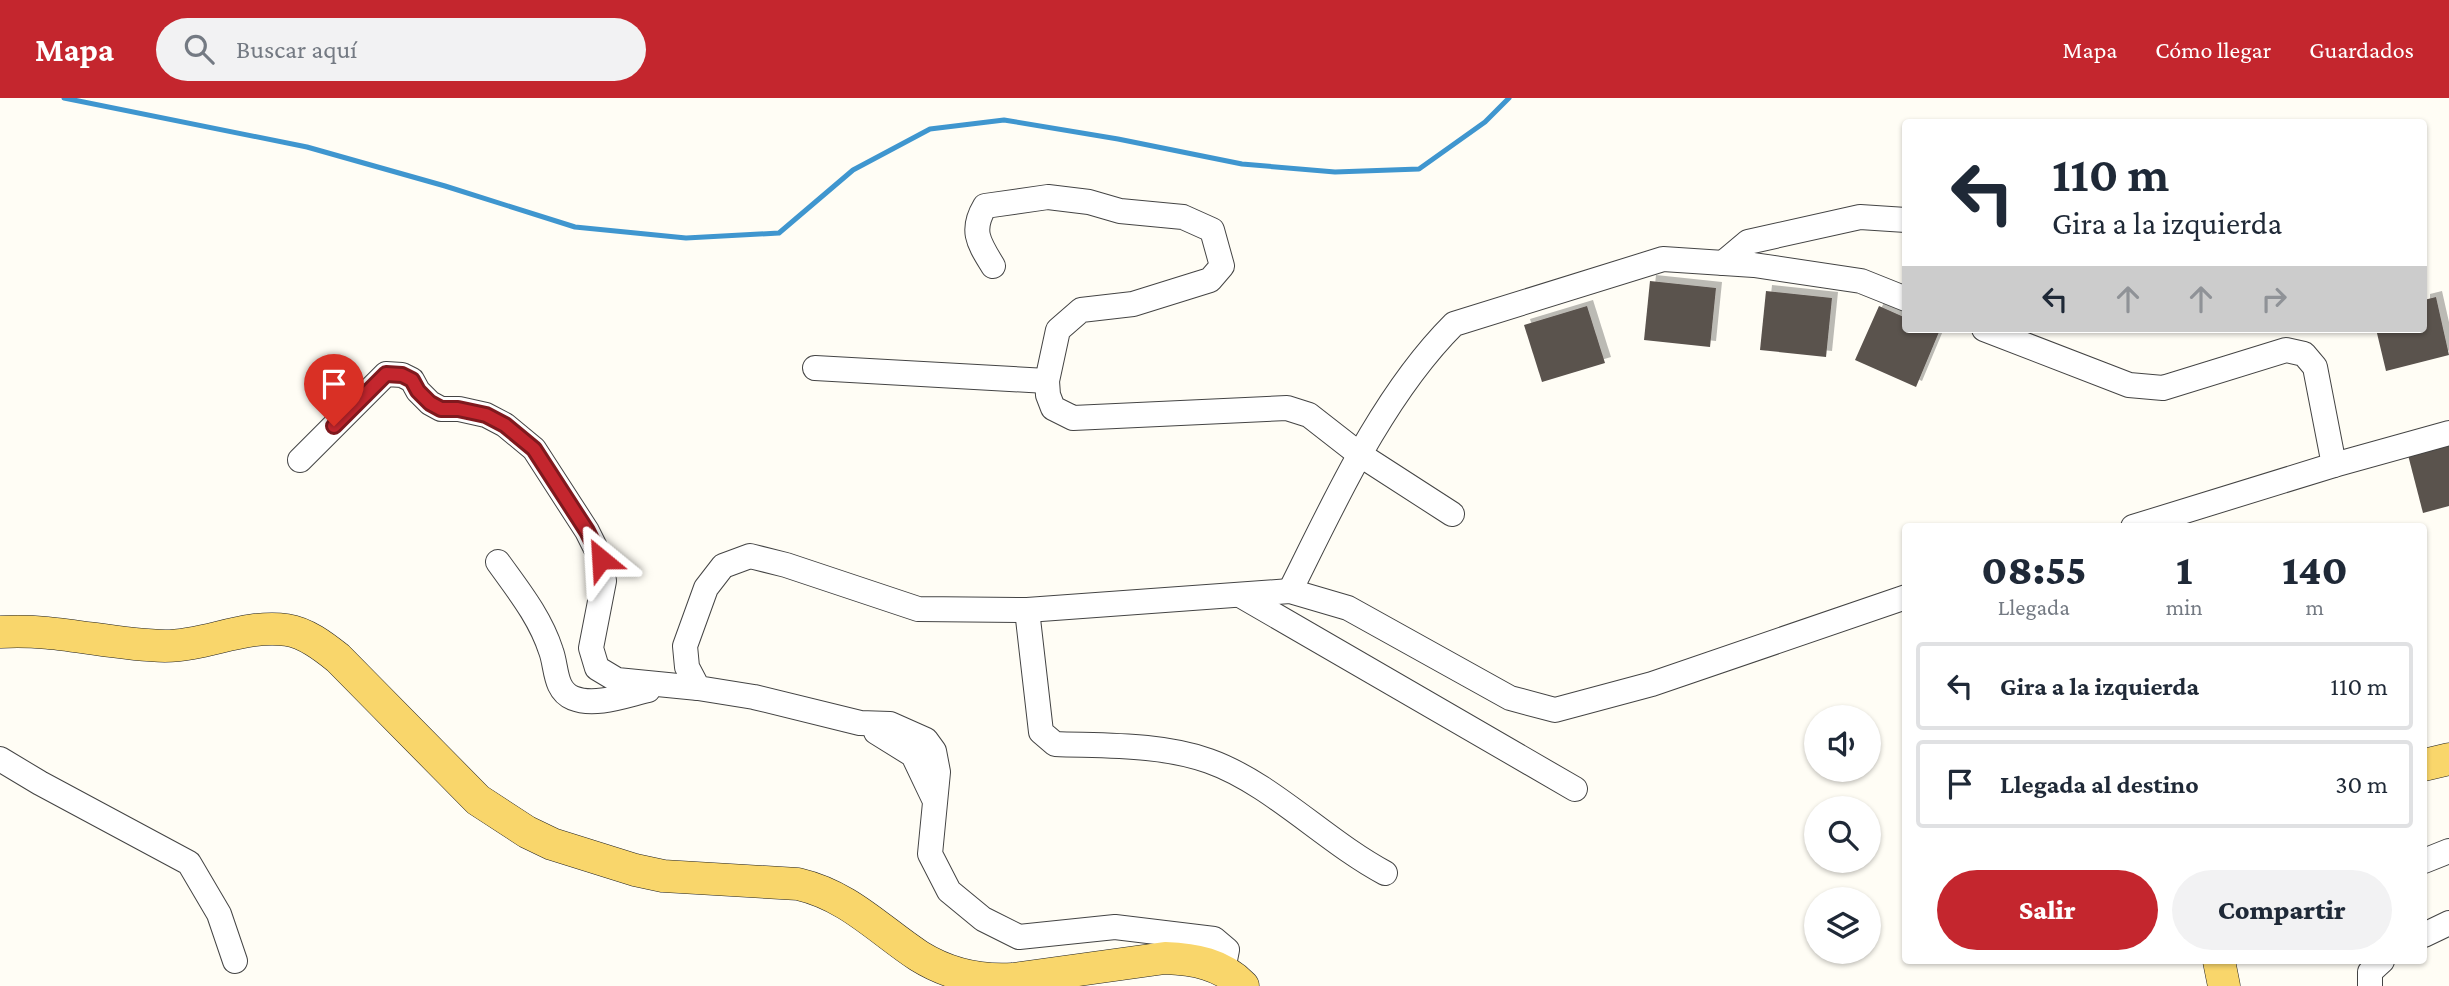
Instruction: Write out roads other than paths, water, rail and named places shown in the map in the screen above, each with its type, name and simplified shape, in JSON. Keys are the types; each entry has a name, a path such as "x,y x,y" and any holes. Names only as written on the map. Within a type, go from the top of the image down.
{"main road":[{"path":"0,632 50,632 140,645 168,646 266,629 287,630 321,644 338,658 478,800 527,832 552,844 663,877 798,884 816,888 860,912 920,957 964,976 994,980 1013,979 1165,958 1205,962 1233,978"},
{"path":"2427,764 2449,759"},
{"path":"2220,964 2224,986"}],"street":[{"path":"993,266 978,241 976,220 985,206 1048,197 1089,202 1120,211 1183,217 1212,230 1222,265 1210,280 1133,304 1081,310 1058,330 1047,381 1053,408 1073,418 1287,408 1309,415 1359,454 1452,514"},
{"path":"1723,262 1748,242 1860,217 1902,220"},
{"path":"1290,591 1359,454 1429,349 1454,324 1662,259 1754,265 1861,281 1902,297"},
{"path":"1994,333 2129,385 2164,388 2286,350 2304,354 2315,367 2334,465"},
{"path":"815,368 1047,381"},
{"path":"300,460 386,374 402,375 412,380 424,397 441,409 458,409 486,415 505,425 534,449 587,531 601,559 604,581 590,648 597,668 617,680 754,697 860,723 890,724 926,740 934,751 938,772 930,854 949,891 983,919 1019,937 1115,928 1214,939 1227,950 1233,978"},
{"path":"2146,523 2449,433"},
{"path":"698,688 687,667 685,646 706,589 723,566 750,556 786,565 918,609 1027,610 1290,591 1348,608 1510,698 1555,710 1653,684 1902,598"},
{"path":"498,562 539,621 552,652 557,679 563,691 575,699 598,701 669,685"},
{"path":"1240,594 1575,789"},
{"path":"1313,637 1329,602"},
{"path":"1027,610 1041,732 1055,744 1165,750 1210,761 1256,785 1359,859 1385,873"},
{"path":"0,760 189,863 219,914 235,961"},
{"path":"2427,860 2449,851"},
{"path":"2427,934 2449,923"},
{"path":"2370,986 2370,972 2379,964"}],"waterway":[{"path":"64,98 307,147 445,186 575,227 686,238 779,233 853,170 930,129 1004,120 1242,164 1335,172 1419,169 1485,122 1509,98"}]}
